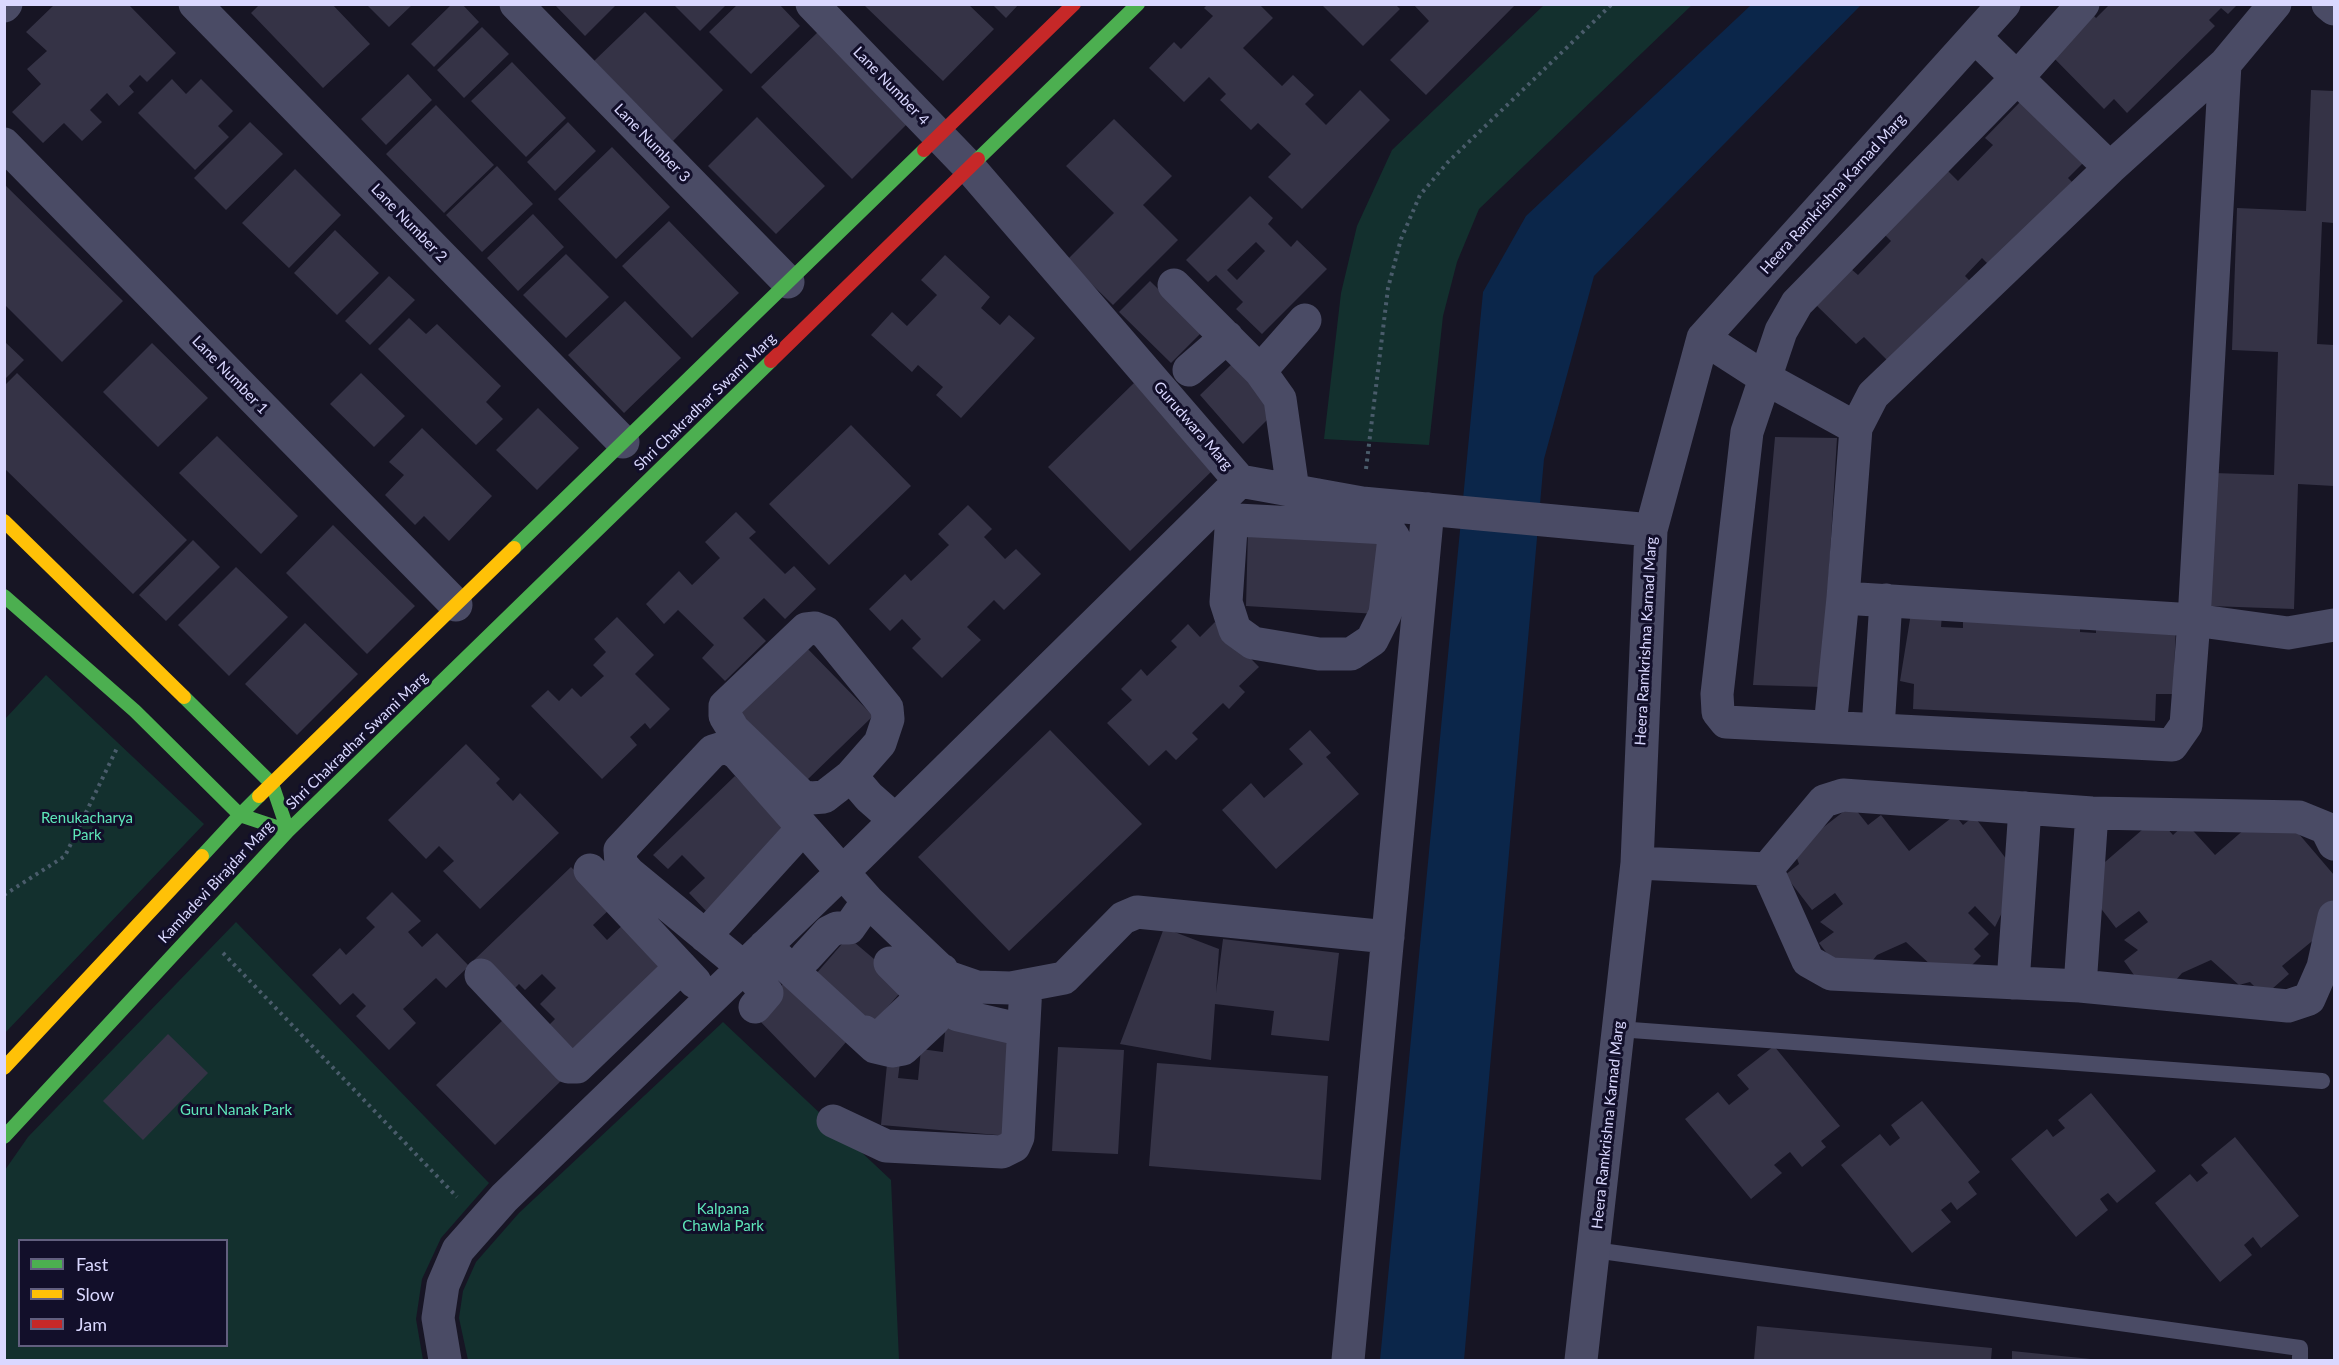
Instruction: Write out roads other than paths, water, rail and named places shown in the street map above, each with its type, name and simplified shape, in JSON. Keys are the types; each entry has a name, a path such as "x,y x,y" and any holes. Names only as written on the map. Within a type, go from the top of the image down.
{"street":[{"name":"Lane Number 2","path":"195,4 623,442"},
{"name":"Lane Number 3","path":"516,4 788,282"},
{"name":"Lane Number 4","path":"812,4 970,168"},
{"name":"Shri Chakradhar Swami Marg","path":"1074,4 240,815 288,831 1138,4"},
{"name":"Heera Ramkrishna Karnad Marg","path":"1581,1360 1637,862 1651,530 1703,339 2004,4"},
{"path":"2083,4 2016,79 1797,303 1781,331 1747,432 1717,694 1718,712 1726,722 2172,745 2186,725 2225,64"},
{"path":"1830,727 1856,428 1873,395 2110,168 2225,64 2275,4"},
{"path":"2328,4 2334,9"},
{"path":"1975,37 2110,168"},
{"name":"Lane Number 1","path":"4,144 456,605"},
{"name":"Gurudwara Marg","path":"970,168 1240,481 1309,503 1362,503 1651,530"},
{"path":"1174,285 1260,371 1280,399 1309,503"},
{"path":"1260,371 1305,320"},
{"path":"1189,370 1227,337"},
{"path":"1703,339 1765,378 1856,428"},
{"path":"445,1360 438,1318 442,1285 458,1250 504,1198 841,873 1240,481"},
{"path":"1309,503 1387,528 1394,538 1385,614 1372,640 1351,654 1318,654 1252,643 1235,630 1231,619 1226,589 1232,529 1237,520 1309,503"},
{"path":"1348,1360 1388,937 1435,510"},
{"name":"Kamladevi Birajdar Marg","path":"4,520 272,784 288,831 4,1137"},
{"name":"Kamladevi Birajdar Marg","path":"4,596 135,711 240,815 4,1068"},
{"path":"1843,598 2193,620 2288,633 2331,628 2334,625"},
{"path":"1878,729 1886,600"},
{"path":"806,629 825,632 887,708 888,719 880,743 851,776 824,797 802,796 733,729 725,716 725,706 806,629"},
{"path":"938,987 934,1020 926,1031 903,1049 892,1051 875,1047 754,957 705,936 629,873 621,864 620,850 713,751 726,747 737,753 868,901 938,987 958,1015 1023,1030"},
{"path":"851,776 869,797 894,819"},
{"path":"1767,869 1824,801 1843,795 2092,813 2299,817 2326,828 2334,844"},
{"path":"2013,982 2025,808"},
{"path":"2080,986 2092,813"},
{"path":"705,936 803,828"},
{"path":"1637,862 1767,869"},
{"path":"1767,869 1808,961 1831,974 2080,986 2288,1006 2309,999 2323,967 2334,917"},
{"path":"590,870 711,999"},
{"path":"806,957 829,932 837,928 849,928 868,901"},
{"path":"890,963 938,987 1011,988 1064,978 1123,918 1137,912 1388,937"},
{"path":"754,957 767,993 755,1007"},
{"path":"481,975 568,1067 577,1067 681,967"},
{"path":"833,1121 886,1146 1002,1152 1014,1146 1018,1137 1026,985"},
{"path":"865,1032 870,1038 883,1034 938,987"}],"lane":[{"path":"1618,1029 2322,1081"},
{"path":"1594,1250 2300,1348 2300,1360"}],"water":[{"path":"1751,5 1861,5 1594,276 1544,459 1464,1360 1380,1360 1483,292 1526,216"}],"park label":[{"name":"Renukacharya Park","path":"87,826"},
{"name":"Guru Nanak Park","path":"236,1110"},
{"name":"Kalpana Chawla Park","path":"723,1218"}]}
